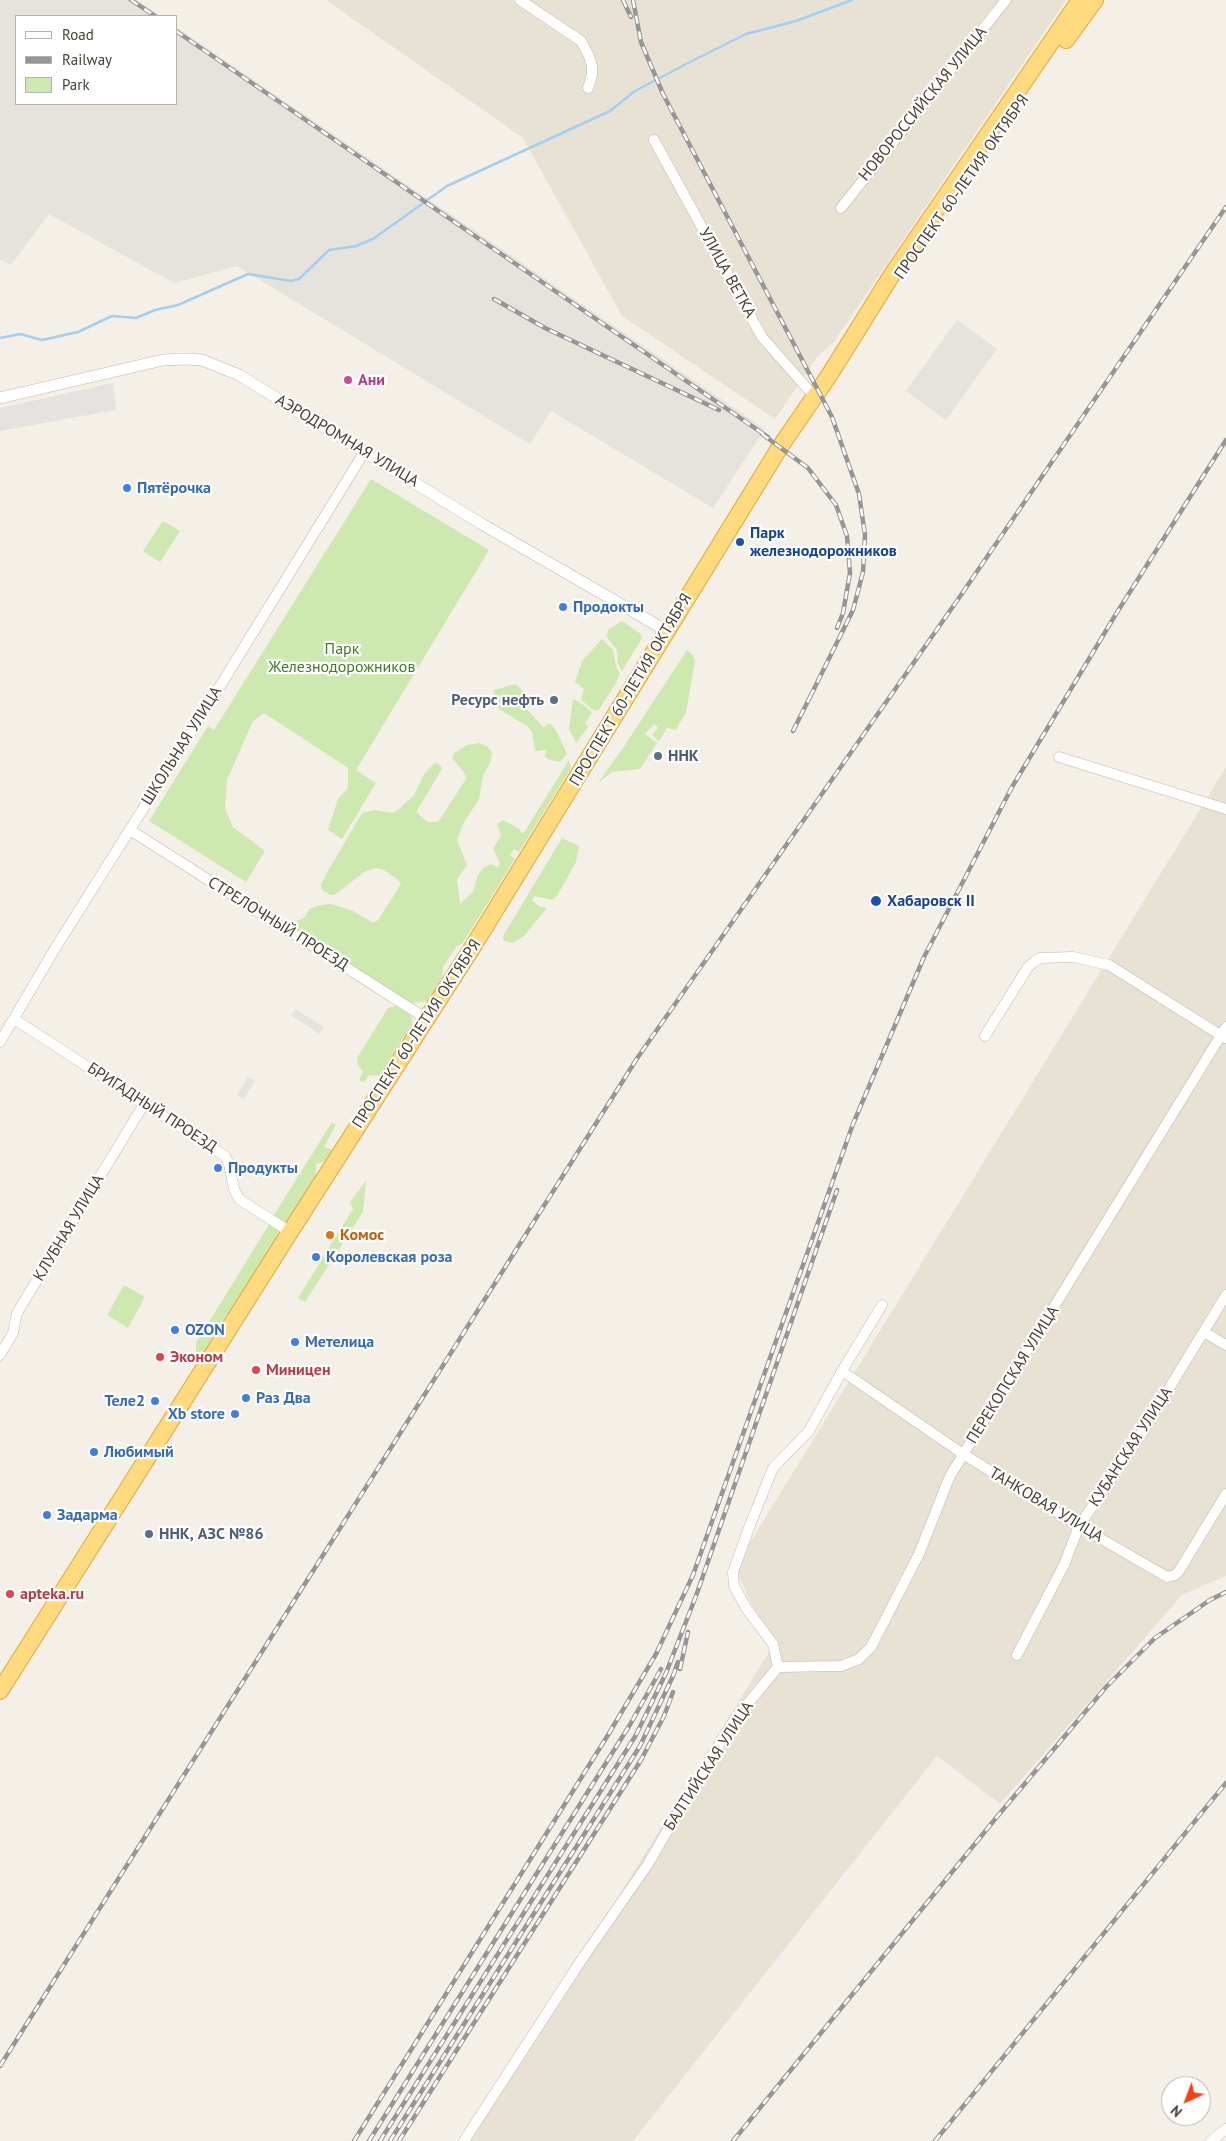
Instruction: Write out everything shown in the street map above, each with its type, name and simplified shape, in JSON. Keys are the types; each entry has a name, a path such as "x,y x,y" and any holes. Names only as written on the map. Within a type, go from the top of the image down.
{"highway":[{"name":"ПРОСПЕКТ 60-ЛЕТИЯ ОКТЯБРЯ","path":"830,374 893,273 1080,0"},
{"name":"ПРОСПЕКТ 60-ЛЕТИЯ ОКТЯБРЯ","path":"1,1687 427,1019 814,396 850,350 899,277 1094,0"}],"street":[{"path":"520,0 581,41 592,66 592,75 588,88"},
{"name":"НОВОРОССИЙСКАЯ УЛИЦА","path":"841,208 1006,0"},
{"name":"УЛИЦА ВЕТКА","path":"654,140 762,337 814,396"},
{"name":"АЭРОДРОМНАЯ УЛИЦА","path":"0,398 153,362 186,359 202,360 238,375 365,451 480,524 667,631"},
{"name":"ШКОЛЬНАЯ УЛИЦА","path":"0,1042 56,947 365,451"},
{"path":"1059,757 1226,809"},
{"name":"СТРЕЛОЧНЫЙ ПРОЕЗД","path":"130,830 427,1019"},
{"path":"985,1036 1028,968 1040,958 1062,957 1073,957 1109,965 1224,1034"},
{"name":"БРИГАДНЫЙ ПРОЕЗД","path":"14,1019 225,1156 229,1164 234,1188 239,1198 290,1232"},
{"name":"ПЕРЕКОПСКАЯ УЛИЦА","path":"778,1667 841,1666 849,1664 864,1655 892,1608 915,1561 950,1476 1224,1034"},
{"name":"КЛУБНАЯ УЛИЦА","path":"0,1355 13,1334 17,1313 144,1104"},
{"name":"КУБАНСКАЯ УЛИЦА","path":"1017,1656 1064,1565 1079,1526 1140,1436 1226,1295"},
{"path":"778,1667 778,1658 773,1644 746,1608 734,1586 733,1572 770,1474 784,1455 810,1431 842,1371 882,1305"},
{"path":"1204,1332 1226,1345"},
{"name":"ТАНКОВАЯ УЛИЦА","path":"842,1371 964,1454 1079,1526 1167,1577 1172,1577 1179,1571 1226,1494"},
{"name":"БАЛТИЙСКАЯ УЛИЦА","path":"464,2141 580,1962 648,1864 735,1719 778,1667"},
{"path":"1211,2141 1226,2129"}],"shaded area":[{"path":"0,0 137,0 160,15 15,15 15,105 178,105 178,28 765,429 713,508 551,411 530,444 237,266 174,283 49,214 11,265 0,260"},
{"path":"326,0 1066,0 833,343 818,356 775,419 622,316 523,138"},
{"path":"957,320 997,349 946,420 906,391"},
{"path":"113,383 116,410 0,431 0,408"},
{"path":"1226,767 1226,1576 1182,1595 1000,1804 937,1756 633,2141 468,2141 771,1649 735,1567"},
{"path":"295,1009 324,1027 320,1034 291,1015"},
{"path":"248,1077 255,1080 244,1099 237,1095"}],"green space":[{"name":"Парк Железнодорожников","path":"371,479 489,550 356,770 376,783 342,839 328,830 338,799 348,788 348,768 264,713 253,721 227,780 225,808 233,827 265,851 246,882 149,821 208,726 214,730"},
{"path":"163,521 180,531 160,562 143,551"},
{"path":"622,621 641,634 642,638 622,671 618,664 617,650 606,636 609,629"},
{"path":"602,639 613,650 616,666 620,674 598,711 592,709 581,700 584,689 575,682 582,661"},
{"path":"687,650 693,655 695,661 686,712 676,730 667,728 659,741 652,735 658,728 654,724 645,734 657,743 640,769 612,772 598,783 625,745"},
{"path":"516,684 525,694 527,700 525,707 543,727 550,723 557,732 567,754 560,762 545,757 546,750 535,751 532,732 527,726 499,709 493,696 494,690"},
{"path":"573,699 592,712 585,724 589,726 576,743 569,729"},
{"path":"479,743 487,746 492,752 491,761 483,776 479,799 463,824 457,840 467,865 457,879 460,904 473,892 478,875 484,867 492,864 498,868 500,863 493,849 501,835 497,824 503,820 518,828 523,834 569,760 571,768 519,852 514,849 510,855 515,859 462,944 457,946 443,967 442,978 427,1002 409,1003 292,927 293,923 305,917 309,909 331,904 353,911 373,923 378,920 401,884 397,879 382,869 374,868 364,872 336,894 331,895 322,890 321,885 325,876 362,813 374,810 392,813 398,810 414,795 424,774 435,763 440,765 442,769 416,812 428,822 438,822 466,779 465,774 452,758 454,753 467,745"},
{"path":"562,838 579,846 576,862 557,896 552,900 534,896 532,901 539,906 547,908 524,936 513,943 504,941 503,936"},
{"path":"395,1006 409,1014 412,1024 379,1076 369,1075 364,1082 359,1080 363,1072 358,1065 357,1058 388,1008"},
{"path":"332,1122 336,1125 324,1147 331,1149 331,1155 323,1162 316,1164 316,1178 288,1221 284,1222 274,1215"},
{"path":"366,1181 363,1212 305,1302 298,1298 353,1209 350,1202"},
{"path":"270,1223 278,1227 279,1231 270,1251 233,1311 226,1315 210,1341 209,1347 202,1359 199,1360 196,1355 196,1343"},
{"path":"124,1285 145,1297 128,1328 107,1315"}],"waterway":[{"path":"0,338 20,334 42,340 78,332 112,316 136,318 155,310 178,305 248,274 291,281 299,279 329,250 356,246 373,239 447,186 610,111 635,91 688,63 746,34 796,21 852,0"}],"railway":[{"path":"131,0 154,15"},
{"path":"623,0 631,17"},
{"path":"633,0 641,42 663,94 832,417 859,494 865,535 863,572 853,610 811,695"},
{"path":"178,32 768,437"},
{"path":"0,2066 638,1057 961,595 1226,207"},
{"path":"494,299 545,328 719,410"},
{"path":"762,434 808,468 836,505 847,536 850,573 843,613 837,628"},
{"path":"354,2141 608,1735 656,1654 693,1575 853,1124 924,957 1012,787 1116,614 1226,440"},
{"path":"793,731 814,689"},
{"path":"380,2141 636,1735 666,1673 696,1596 837,1190"},
{"path":"733,2141 996,1818 1106,1687 1155,1638 1210,1600 1226,1592"},
{"path":"680,1669 688,1632"},
{"path":"390,2141 640,1746 678,1662"},
{"path":"369,2141 631,1723 661,1669"},
{"path":"399,2141 641,1760 664,1716 673,1692"},
{"path":"935,2141 1226,1783"}],"place":[{"name":"Ани","path":"348,380"},
{"name":"Пятёрочка","path":"127,488"},
{"name":"Парк железнодорожников","path":"740,542"},
{"name":"Продокты","path":"563,607"},
{"name":"Ресурс нефть","path":"554,700"},
{"name":"ННК","path":"658,756"},
{"name":"Хабаровск II","path":"876,901"},
{"name":"Продукты","path":"218,1168"},
{"name":"Комос","path":"330,1235"},
{"name":"Королевская роза","path":"316,1257"},
{"name":"OZON","path":"175,1330"},
{"name":"Метелица","path":"295,1342"},
{"name":"Эконом","path":"160,1357"},
{"name":"Миницен","path":"256,1370"},
{"name":"Раз Два","path":"246,1398"},
{"name":"Теле2","path":"155,1401"},
{"name":"Xb store","path":"235,1414"},
{"name":"Любимый","path":"94,1452"},
{"name":"Задарма","path":"47,1515"},
{"name":"ННК, АЗС №86","path":"149,1534"},
{"name":"apteka.ru","path":"10,1594"}]}
